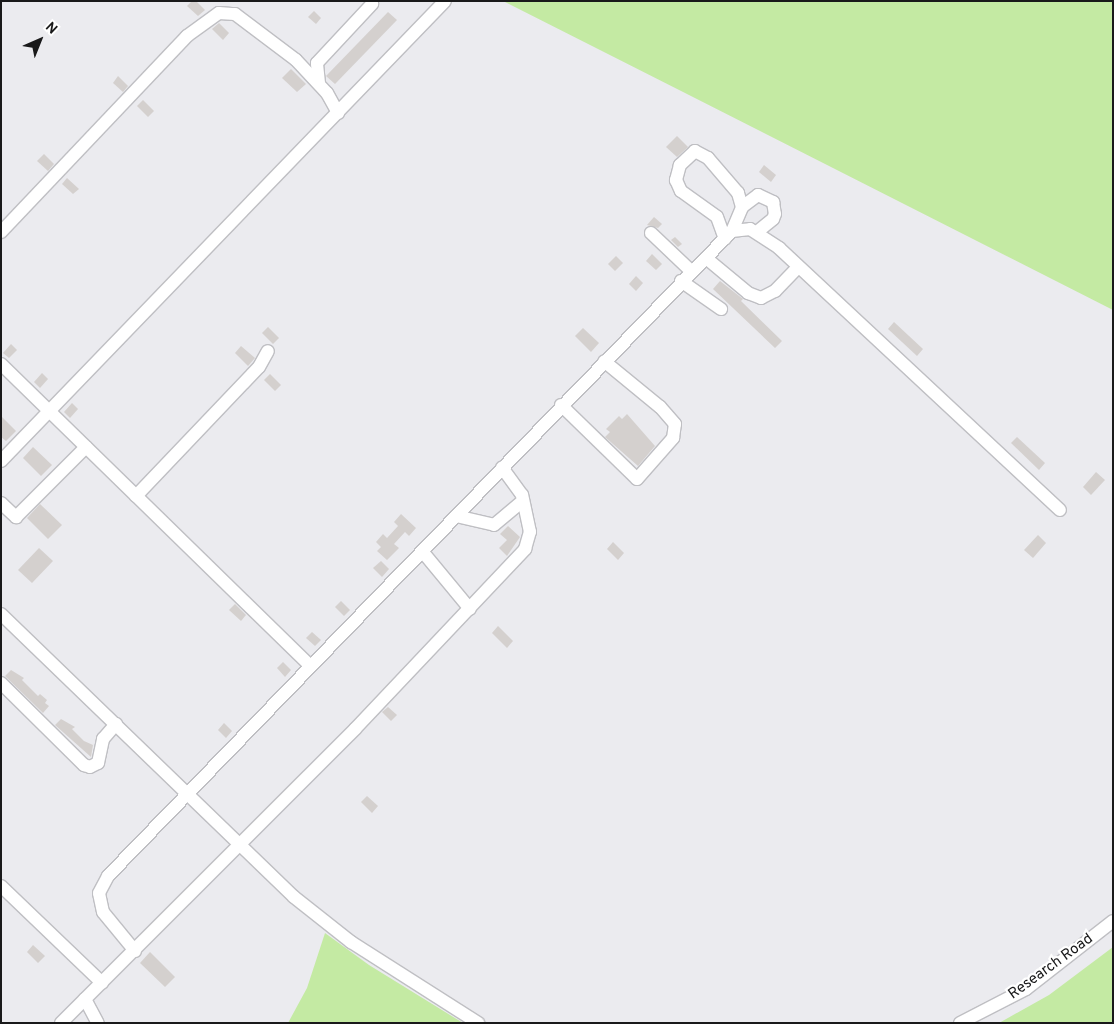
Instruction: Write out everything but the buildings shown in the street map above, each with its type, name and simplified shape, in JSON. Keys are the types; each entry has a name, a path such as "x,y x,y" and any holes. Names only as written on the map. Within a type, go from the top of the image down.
{"street":[{"path":"1,461 445,1"},
{"path":"319,83 317,63 372,4"},
{"path":"1,232 186,36 219,13 235,14 246,20 296,60 319,83 338,113"},
{"path":"728,235 718,217 681,191 676,180 680,165 695,151 708,158 735,188 742,208"},
{"path":"135,951 103,912 99,893 126,856 422,552 681,281 728,235 742,208 758,195 773,202 773,219 757,232 728,235"},
{"path":"757,232 798,267 1060,510"},
{"path":"651,233 691,271"},
{"path":"706,258 748,293 760,298 775,291 798,267"},
{"path":"681,281 721,309"},
{"path":"136,496 259,367 268,351"},
{"path":"561,405 637,479 673,438 675,424 660,407 604,361"},
{"path":"1,364 310,666"},
{"path":"1,503 16,517 86,447"},
{"path":"61,1023 135,951 470,609 530,540 523,501 516,483 502,467"},
{"path":"456,516 494,525 523,501"},
{"path":"422,552 470,609"},
{"path":"3,620 116,724 294,897 351,942 478,1023"},
{"path":"1,683 81,761 90,767 100,760 103,739 116,724"},
{"path":"1,886 102,983"},
{"name":"Research Road","path":"960,1023 1026,988 1113,921"},
{"path":"86,999 98,1023"}],"green space":[{"path":"503,1 1113,1 1113,310 689,95"},
{"path":"325,933 369,965 463,1023 288,1023 307,988"},
{"path":"1113,947 1113,1023 999,1023 1049,995"}]}
